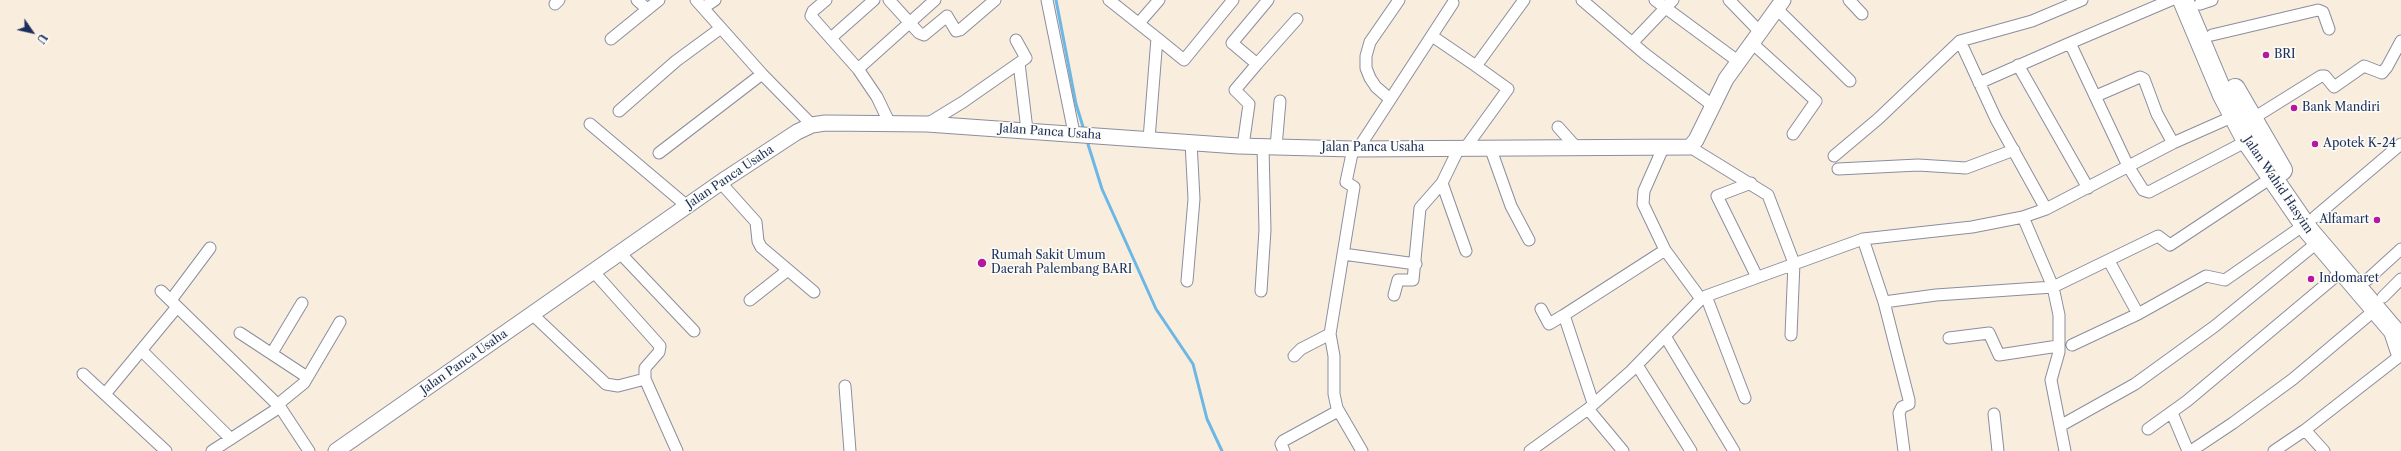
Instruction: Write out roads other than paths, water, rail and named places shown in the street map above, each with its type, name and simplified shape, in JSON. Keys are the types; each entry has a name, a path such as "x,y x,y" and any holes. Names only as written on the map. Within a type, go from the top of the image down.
{"highway":[{"name":"Jalan Wahid Hasyim","path":"2198,1 2235,89 2243,117 2247,141 2271,178 2367,280 2394,331 2401,353"},
{"name":"Jalan Wahid Hasyim","path":"2198,1 2243,117 2274,159 2310,221 2318,242 2342,271 2401,321"}],"street":[{"path":"637,0 647,9"},
{"path":"611,39 659,0"},
{"path":"715,0 699,4 762,74 812,125"},
{"path":"826,0 813,11 811,16 858,69 877,97 890,124"},
{"path":"831,38 874,0"},
{"path":"889,0 919,33 926,35 948,16 958,31 995,0"},
{"path":"858,69 935,0"},
{"path":"1047,0 1076,133"},
{"path":"1109,0 1184,60 1233,0"},
{"path":"1139,23 1159,0"},
{"path":"1256,64 1232,44 1268,0"},
{"path":"1390,99 1376,87 1370,78 1366,68 1366,56 1370,42 1399,0"},
{"path":"1476,66 1524,0"},
{"path":"1582,0 1633,42 1645,54 1712,105"},
{"path":"1655,0 1669,4 1738,62"},
{"path":"1729,0 1756,38 1816,100 1816,104 1793,134"},
{"path":"1849,0 1862,14"},
{"path":"1834,156 1878,119 1960,41 2032,21 2082,0"},
{"path":"1978,83 2171,0"},
{"path":"1362,451 1338,411 1334,394 1334,356 1330,334 1354,187 1346,182 1355,149 1453,3"},
{"path":"1633,42 1669,4"},
{"path":"1791,335 1794,263 1768,195 1751,183 1690,147 1696,140 1726,79 1780,5 1850,81"},
{"path":"2212,35 2318,10 2324,13 2329,29"},
{"path":"1243,146 1249,104 1235,90 1256,64 1297,19"},
{"path":"620,110 676,62 720,28"},
{"path":"1394,295 1398,280 1413,280 1416,264 1418,215 1420,208 1442,183 1462,147 1508,89 1432,36"},
{"path":"1149,139 1157,38"},
{"path":"927,124 963,102 1026,57 1016,40"},
{"path":"1960,41 1978,83 2046,209"},
{"path":"1530,451 1543,448 1591,406 1637,365 1704,298 1794,263 1863,239 1972,227 2023,217 2046,209 2173,143 2243,117 2321,76 2325,76 2334,87 2364,66 2382,72 2387,67 2401,41"},
{"path":"2070,43 2128,166 2144,190 2149,192 2247,141"},
{"path":"1019,63 1026,130"},
{"path":"2018,65 2088,188"},
{"path":"659,153 762,74"},
{"path":"2096,96 2140,77 2144,79 2157,114 2173,143"},
{"path":"1261,291 1269,147 1280,101"},
{"name":"Jalan Panca Usaha","path":"336,451 720,182 797,132 812,125 825,123 927,124 1095,134 1269,147 1355,149 1462,147 1690,147"},
{"path":"590,124 687,206"},
{"path":"1558,127 1576,147"},
{"path":"1187,281 1194,199 1191,142"},
{"path":"2072,345 2138,314 2206,276 2225,280 2310,221 2401,144"},
{"path":"1490,147 1511,206 1529,240"},
{"path":"1663,148 1644,191 1643,204 1665,250 1704,298 1745,398"},
{"path":"1838,169 1918,165 1966,168 2014,150"},
{"path":"1884,302 1936,295 2053,287 2158,236 2170,245 2271,178"},
{"path":"720,182 756,222 758,241 761,247 814,292"},
{"path":"1442,183 1466,251"},
{"path":"1751,183 1717,196 1757,278"},
{"path":"2023,217 2053,287 2059,315 2059,352 2051,380 2064,451"},
{"path":"1863,239 1884,302 1909,400 1909,404 1902,407 1899,413 1904,451"},
{"path":"2060,426 2141,380 2215,326 2318,242"},
{"path":"104,394 142,351 210,248"},
{"path":"1541,309 1549,324 1665,250"},
{"path":"2367,280 2401,250"},
{"path":"620,253 694,331"},
{"path":"1343,254 1416,264"},
{"path":"2109,261 2138,314"},
{"path":"750,300 788,270"},
{"path":"593,271 660,346 659,352 645,368 645,378 677,451"},
{"path":"2148,429 2172,413 2342,271"},
{"path":"2172,413 2189,451 2233,423 2293,378 2379,303 2401,279"},
{"path":"161,291 278,406 309,451"},
{"path":"272,353 302,303"},
{"path":"532,314 606,384 618,386 645,378"},
{"path":"1564,315 1591,406 1624,451"},
{"path":"212,451 278,406 304,383 340,322"},
{"path":"240,333 308,377"},
{"path":"1949,338 1989,333 1999,355 2058,346"},
{"path":"1294,356 1301,349 1330,334"},
{"path":"1665,336 1734,451"},
{"path":"142,351 231,439"},
{"path":"2274,451 2305,430 2401,353"},
{"path":"1637,365 1692,451"},
{"path":"83,374 166,451"},
{"path":"845,386 850,451"},
{"path":"1284,451 1281,444 1283,441 1338,411"},
{"path":"1994,414 1998,451"},
{"path":"2305,430 2324,451"}],"waterway":[{"path":"1056,0 1076,104 1084,130"},
{"path":"1087,141 1102,189 1156,309 1193,364 1207,419 1222,451"}],"place":[{"name":"BRI","path":"2266,55"},
{"name":"Bank Mandiri","path":"2294,108"},
{"name":"Apotek K-24","path":"2315,144"},
{"name":"Alfamart","path":"2377,220"},
{"name":"Rumah Sakit Umum Daerah Palembang BARI","path":"982,263"},
{"name":"Indomaret","path":"2311,279"}]}
